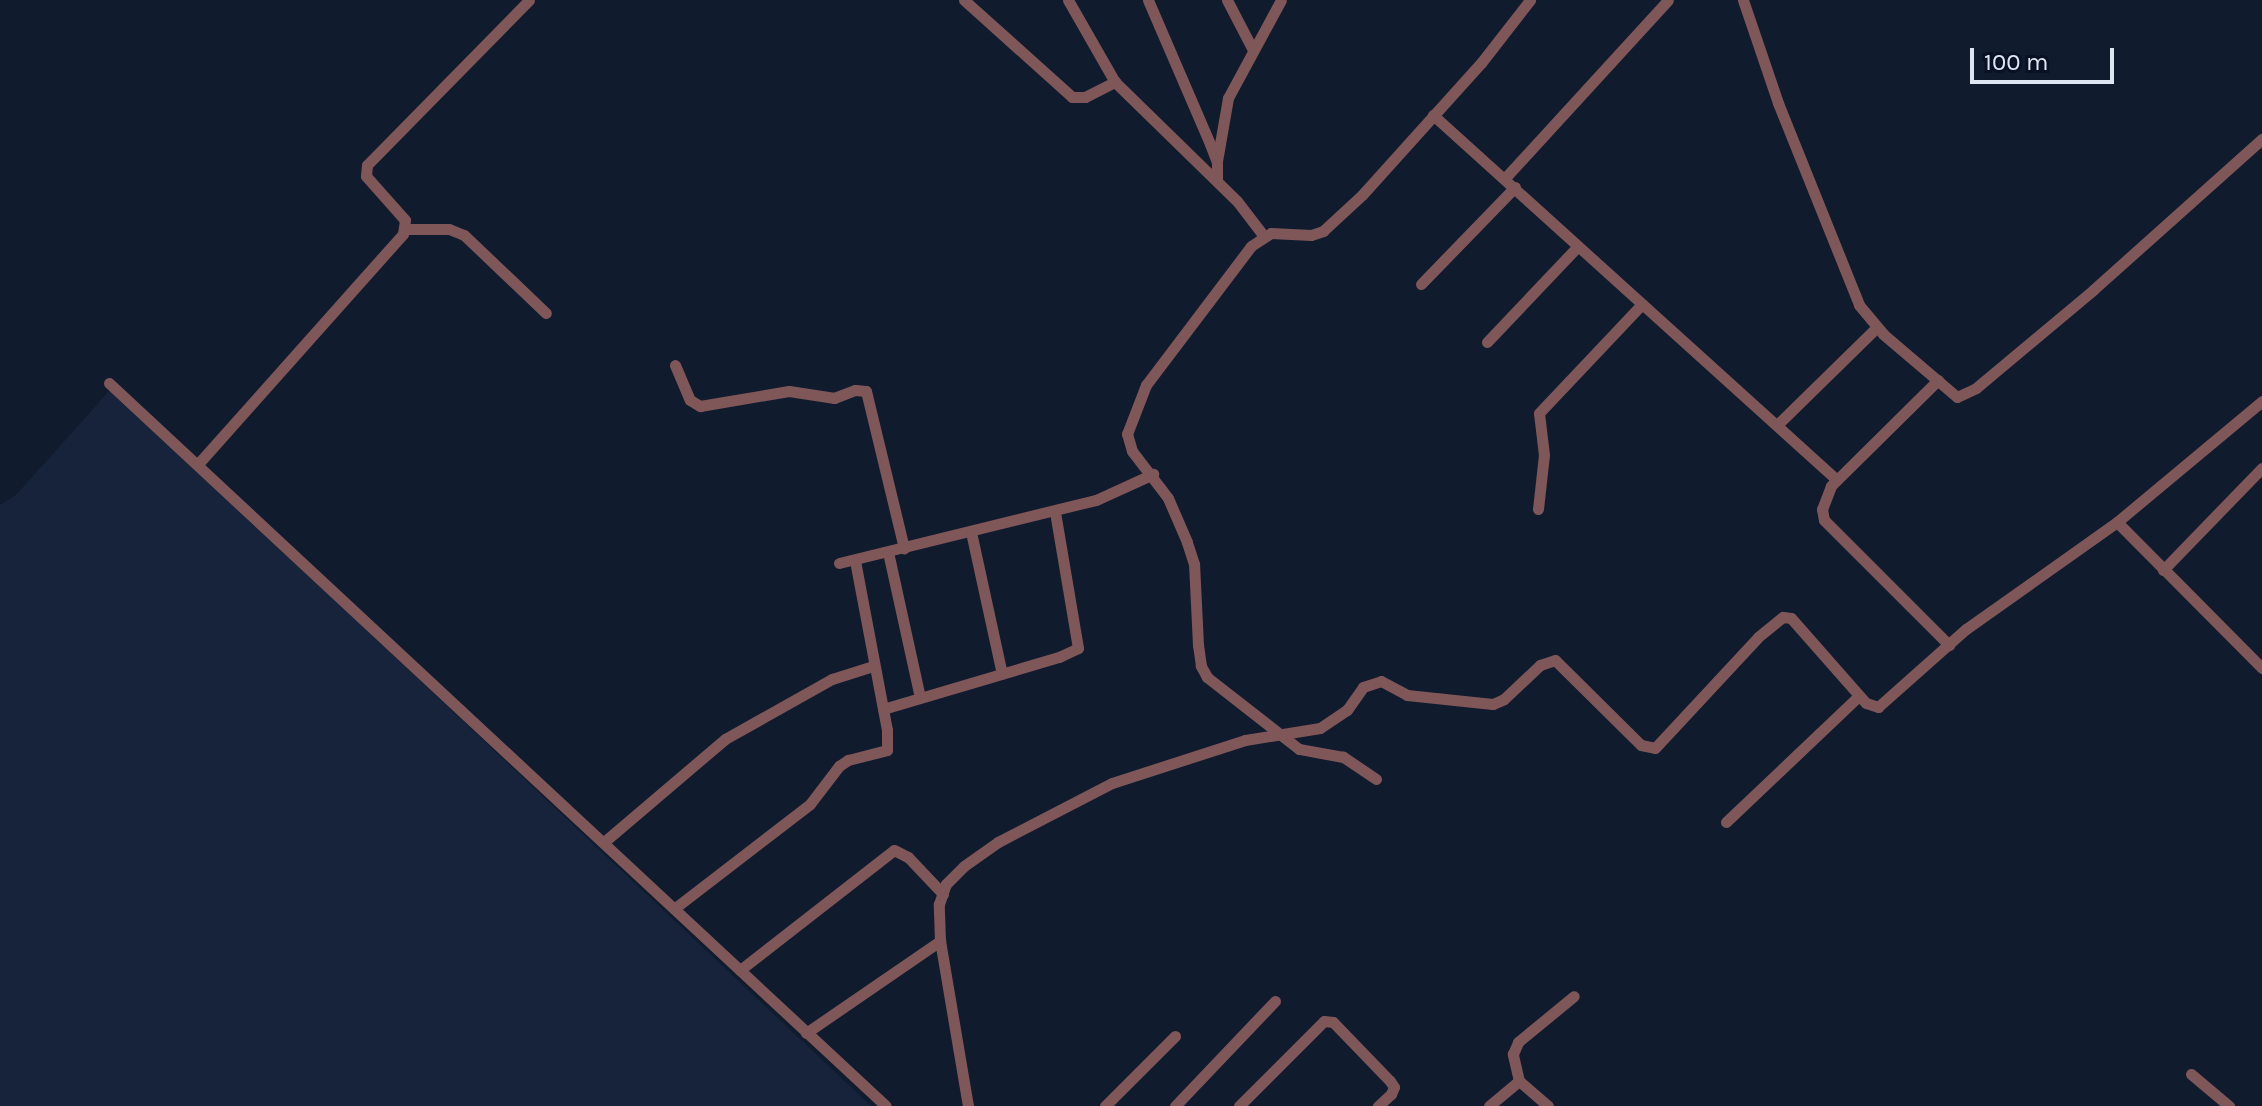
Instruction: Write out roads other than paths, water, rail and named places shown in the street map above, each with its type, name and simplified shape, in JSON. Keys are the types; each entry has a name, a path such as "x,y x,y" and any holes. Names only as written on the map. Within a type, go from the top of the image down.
{"street":[{"path":"198,464 406,229 405,220 366,176 367,165 529,0"},
{"path":"964,0 1072,97 1085,97 1115,82"},
{"path":"1068,0 1115,82 1217,181 1263,235 1311,235 1323,231 1362,195 1481,63 1530,0"},
{"path":"1148,0 1217,162"},
{"path":"1227,0 1253,50"},
{"path":"1217,181 1217,162 1228,98 1281,0"},
{"path":"1505,178 1668,0"},
{"path":"1743,0 1778,103 1859,305 1876,328 1957,397 1976,388 2093,290 2262,139"},
{"path":"1433,115 1837,480"},
{"path":"1421,284 1515,187"},
{"path":"406,229 449,229 464,235 546,313"},
{"path":"1263,235 1191,322 1146,385 1131,421 1127,441 1168,498 1194,564 1194,607 1201,666 1229,696 1299,749 1343,757 1376,779"},
{"path":"1487,342 1578,246"},
{"path":"1538,509 1544,455 1539,413 1642,304"},
{"path":"1777,425 1876,328"},
{"path":"675,365 690,400 700,406 789,391 834,398 855,390 866,391 904,548"},
{"path":"1938,380 1837,480 1823,499 1824,520 1949,645"},
{"path":"109,383 886,1106"},
{"path":"968,1106 940,941 943,894 946,884 964,866 998,842 1112,783 1245,740 1330,723 1356,701 1363,687 1381,681 1407,695 1493,704 1504,699 1540,665 1555,660 1641,745 1650,749 1666,739 1690,708 1758,637 1783,617 1791,618 1859,696 1872,706 1885,702 1949,645 2117,522 2262,401"},
{"path":"2163,570 2262,468"},
{"path":"839,563 1055,512 1096,500 1153,474"},
{"path":"883,709 1078,648 1055,512"},
{"path":"2117,522 2262,668"},
{"path":"971,532 1002,674"},
{"path":"888,552 920,698"},
{"path":"675,908 810,804 839,766 848,760 887,750 883,709 855,560"},
{"path":"604,842 725,739 832,679 856,674 873,666"},
{"path":"856,674 878,685"},
{"path":"1726,822 1859,696"},
{"path":"740,970 894,850 908,857 943,894"},
{"path":"806,1033 940,941"},
{"path":"1548,1106 1519,1081 1513,1066 1518,1042 1574,996"},
{"path":"1175,1106 1275,1001"},
{"path":"1239,1106 1324,1021 1333,1022 1394,1087 1378,1106"},
{"path":"1105,1106 1175,1036"},
{"path":"2191,1074 2229,1106"},
{"path":"1489,1106 1519,1081"}]}
